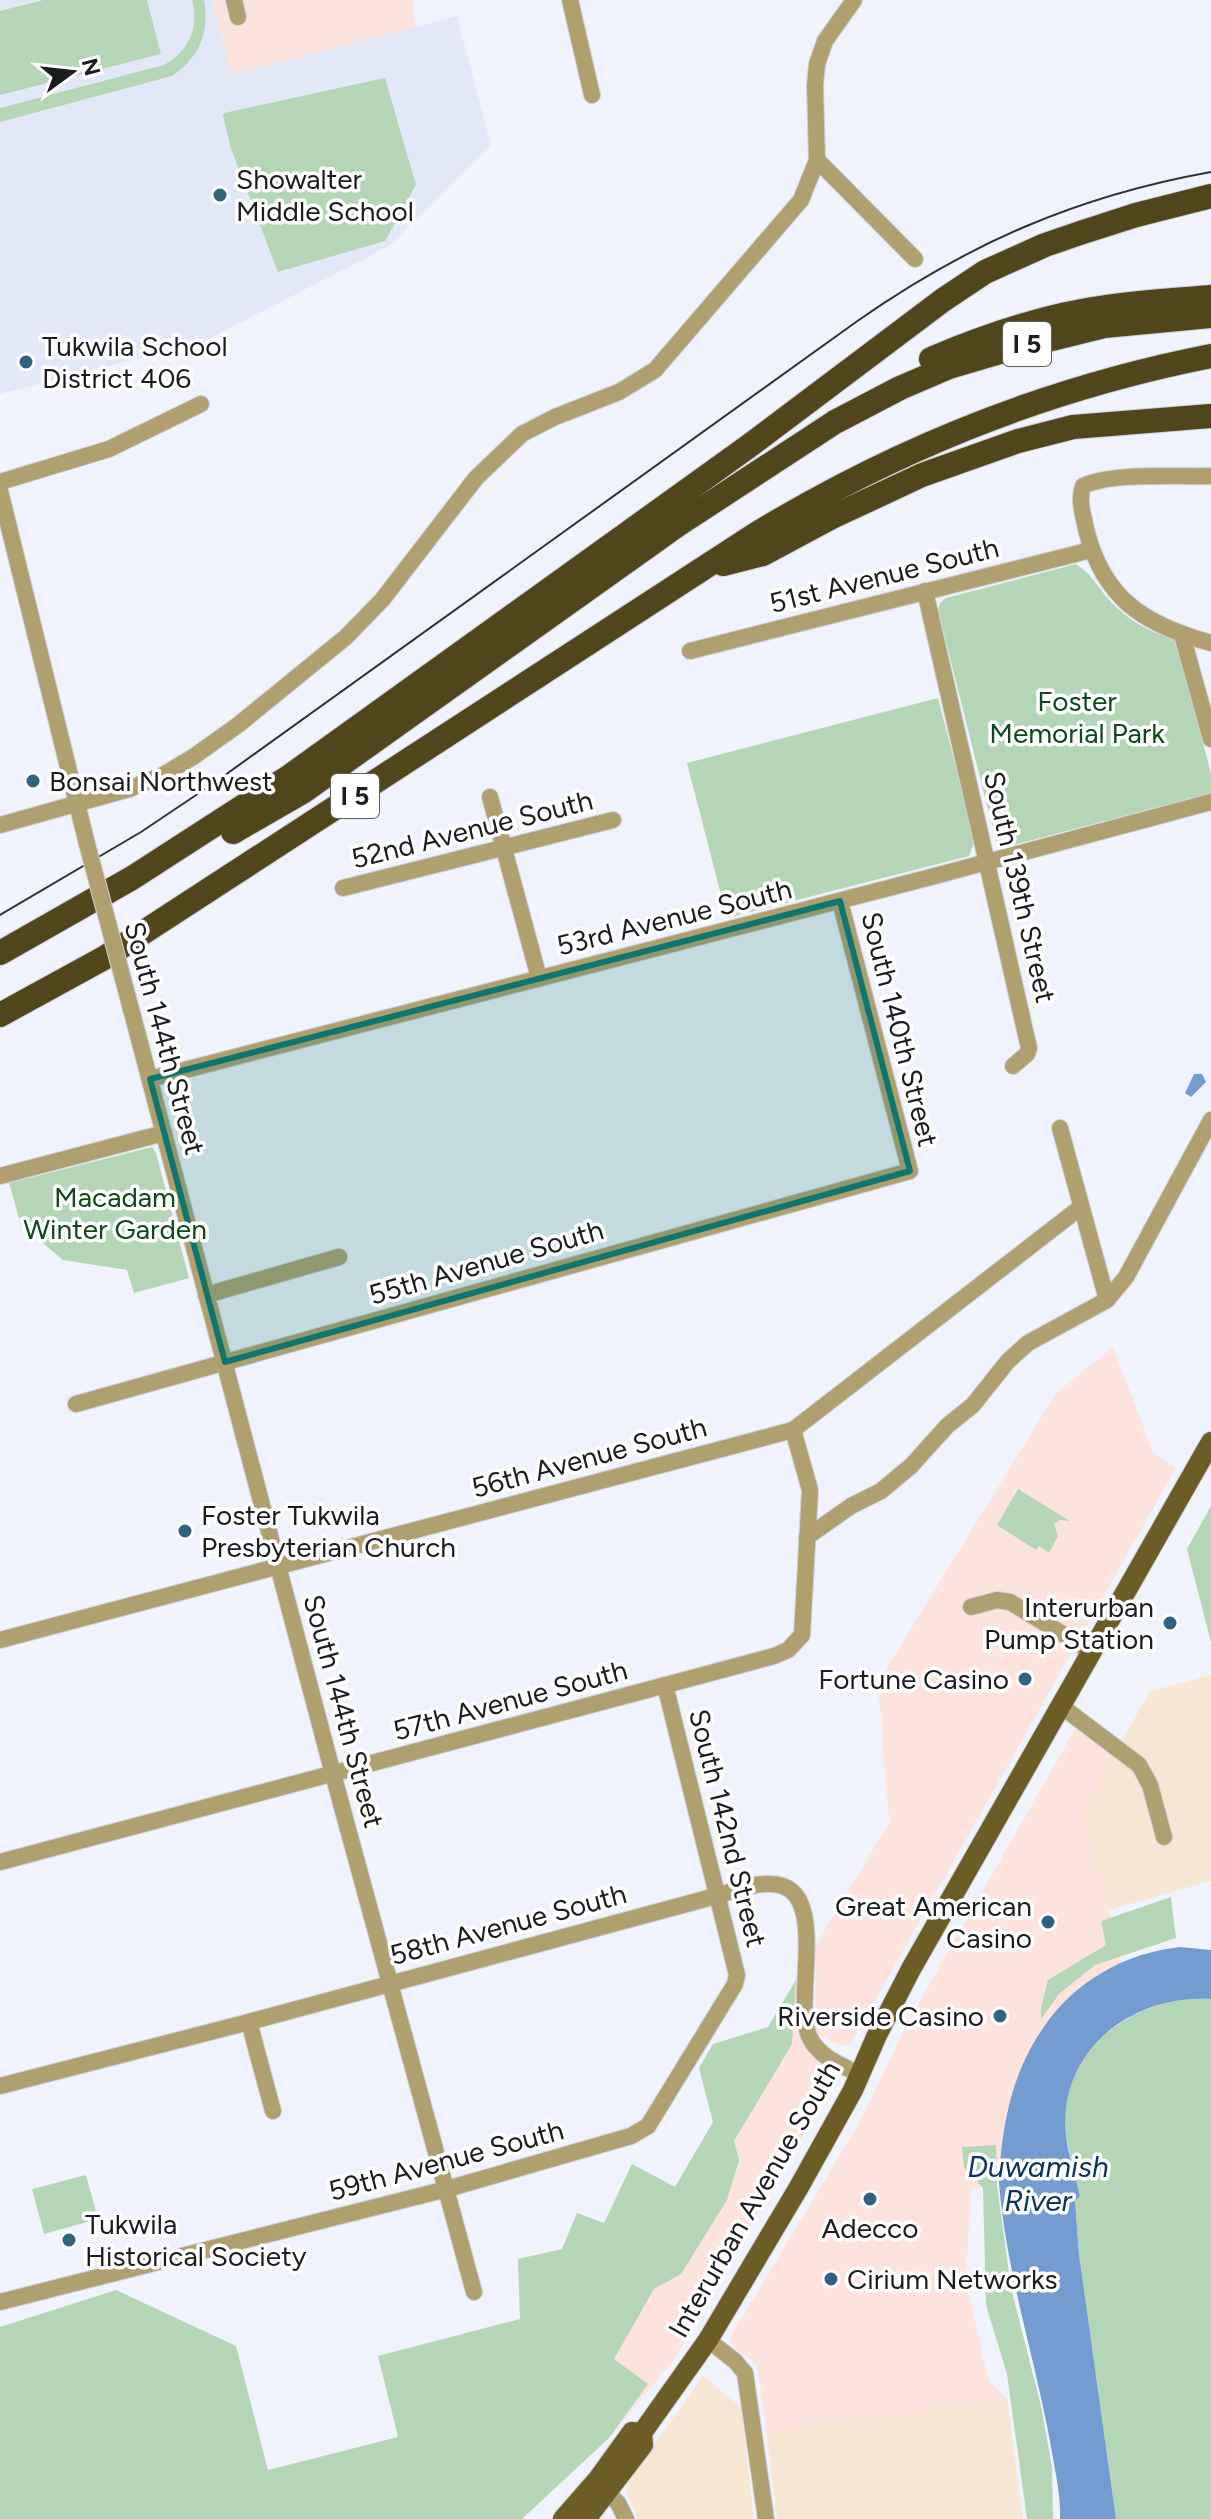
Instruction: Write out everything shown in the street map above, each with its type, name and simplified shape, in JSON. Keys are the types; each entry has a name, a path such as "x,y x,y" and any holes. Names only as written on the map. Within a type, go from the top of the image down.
{"highway":[{"path":"883,348 943,300 985,272 1080,233 1211,196"},
{"name":"I 5","path":"0,953 132,878 290,776 883,348 1027,269 1117,237 1211,213"},
{"path":"749,446 802,428 891,377 1000,332 1105,307 1211,297"},
{"name":"I 5","path":"132,878 240,829 304,791 679,524 797,445 853,412 949,367 1027,344 1104,326 1211,316"},
{"name":"I 5","path":"0,1015 104,958 816,498 989,418 1121,375 1211,356"},
{"path":"706,569 763,554 832,517 922,475 1018,441 1073,427 1211,416"}],"main road":[{"name":"Interurban Avenue South","path":"586,2519 643,2445 642,2433 708,2340 830,2134 911,1969 1211,1442"},
{"name":"Interurban Avenue South","path":"563,2519 598,2479 632,2432 642,2433"}],"street":[{"path":"234,0 238,17"},
{"path":"570,0 592,95"},
{"path":"0,825 129,789 163,775 238,725 355,628 382,600 476,478 522,434 555,417 619,392 655,370 801,200 817,160 817,64 825,41 854,0"},
{"path":"817,160 915,259"},
{"path":"0,482 109,449 201,404"},
{"path":"1211,476 1132,477 1092,482 1083,486 1079,498 1091,550 1108,582 1134,612 1182,635 1211,643"},
{"name":"South 144th Street","path":"0,491 87,844 333,1774 474,2292"},
{"name":"51st Avenue South","path":"690,651 1091,550"},
{"name":"South 139th Street","path":"925,591 1029,1048 1027,1054 1013,1066"},
{"path":"1182,635 1211,738"},
{"path":"490,797 539,978"},
{"name":"53rd Avenue South","path":"150,1079 1211,802"},
{"name":"52nd Avenue South","path":"343,888 613,820"},
{"name":"South 140th Street","path":"840,901 910,1171"},
{"path":"807,1537 851,1506 881,1491 911,1466 947,1426 973,1405 1008,1361 1028,1343 1107,1300 1126,1277 1211,1120"},
{"path":"1060,1128 1107,1300"},
{"path":"0,1176 164,1133"},
{"name":"55th Avenue South","path":"76,1404 910,1171"},
{"name":"56th Avenue South","path":"0,1640 793,1430 1081,1207"},
{"path":"206,1295 339,1257"},
{"path":"793,1430 810,1490 807,1537"},
{"name":"57th Avenue South","path":"0,1862 774,1656 797,1642 804,1627 807,1537"},
{"path":"971,1607 997,1600 1010,1602 1092,1652"},
{"name":"South 142nd Street","path":"665,1685 736,1966 735,1984"},
{"path":"1061,1706 1139,1765 1150,1785 1164,1837"},
{"name":"58th Avenue South","path":"0,2086 763,1884 782,1886 799,1901 807,1924 803,2017 810,2040 825,2056 859,2074"},
{"name":"59th Avenue South","path":"0,2302 447,2189 641,2132 655,2117 735,1984"},
{"path":"249,2022 273,2111"},
{"path":"708,2340 745,2373 766,2519"},
{"path":"608,2493 618,2503 626,2519"}],"highlighted area":[{"path":"840,901 910,1171 225,1362 150,1079"}],"shaded area":[{"name":"Showalter Middle School","path":"0,0 212,0 232,75 457,16 491,145 389,246 203,342 0,394"},
{"path":"212,0 413,0 416,27 232,75"},
{"path":"1113,1347 1153,1452 1176,1468 851,2043 843,2046 821,2036 815,2028 816,1945 889,1823 878,1682 1056,1393"},
{"path":"1211,1675 1211,1881 1109,1910 1082,1813 1150,1691"},
{"path":"1075,1729 1115,1755 1082,1813 1121,1962 1073,1993 1007,2110 998,2181 971,2190 966,2282 989,2381 1007,2399 766,2431 757,2365 735,2348 729,2339 860,2122 909,2020"},
{"path":"796,1980 799,2035 832,2074 832,2085 676,2357 609,2438 552,2389 612,2295"},
{"path":"703,2376 741,2407 754,2519 638,2519 626,2485"},
{"path":"1007,2399 1023,2519 777,2519 766,2431"}],"green space":[{"path":"43,0 147,0 161,54 0,95 0,11"},
{"path":"192,0 204,0 204,34 196,53 172,76 0,122 0,108 164,65 172,60 186,46 193,29"},
{"path":"385,78 416,185 385,241 278,272 231,149 224,113"},
{"name":"Foster Memorial Park","path":"1076,564 1134,622 1177,641 1211,774 1211,793 1002,848 997,845 938,610 946,598"},
{"name":"Foster Memorial Park","path":"938,698 975,840 969,856 727,918 687,763"},
{"name":"Macadam Winter Garden","path":"152,1147 189,1278 134,1293 127,1270 63,1260 21,1225 9,1183"},
{"path":"1018,1489 1070,1521 1060,1520 1054,1524 1058,1536 1049,1553 1039,1546 1036,1550 997,1525"},
{"path":"1211,1506 1211,1642 1187,1549"},
{"path":"1171,1897 1176,1938 1095,1965 1059,1994 1041,2019 1048,1980 1106,1945 1101,1921"},
{"path":"796,1980 792,2044 734,2141 739,2160 727,2200 681,2274 654,2289 614,2359 648,2384 609,2438 522,2519 0,2519 0,2327 116,2290 236,2346 268,2470 398,2437 378,2356 520,2319 518,2259 562,2249 577,2213 604,2223 632,2164 675,2187 713,2122 699,2068 713,2044 768,2027"},
{"path":"1191,1998 1211,1999 1211,2519 1116,2519 1079,2254 1075,2201 1080,2195 1066,2136 1066,2108 1072,2082 1083,2060 1098,2041 1140,2012"},
{"path":"996,2145 997,2185 1011,2288 1041,2406 1052,2467 1053,2519 1027,2519 1007,2374 986,2305 983,2188 964,2168 962,2147"},
{"path":"86,2175 98,2219 44,2234 32,2189"}],"water":[{"path":"1194,1074 1202,1074 1206,1082 1191,1097 1185,1093"},
{"name":"Duwamish River","path":"1180,1947 1211,1950 1211,1999 1182,2000 1154,2006 1128,2018 1106,2034 1087,2054 1074,2078 1066,2106 1067,2143 1080,2196 1075,2201 1079,2254 1116,2519 1060,2519 1044,2409 1014,2280 1003,2216 999,2176 1006,2119 1026,2057 1043,2028 1070,1996 1121,1963"}],"tram line":[{"path":"0,915 141,832 214,783 898,294 982,247 1069,209 1162,182 1211,172"}],"place":[{"name":"Showalter Middle School","path":"220,195"},
{"name":"Tukwila School District 406","path":"26,362"},
{"name":"Bonsai Northwest","path":"33,781"},
{"name":"Foster Tukwila Presbyterian Church","path":"185,1531"},
{"name":"Interurban Pump Station","path":"1170,1623"},
{"name":"Fortune Casino","path":"1025,1679"},
{"name":"Great American Casino","path":"1048,1922"},
{"name":"Riverside Casino","path":"1000,2016"},
{"name":"Adecco","path":"870,2199"},
{"name":"Tukwila Historical Society","path":"69,2240"},
{"name":"Cirium Networks","path":"831,2279"}]}
